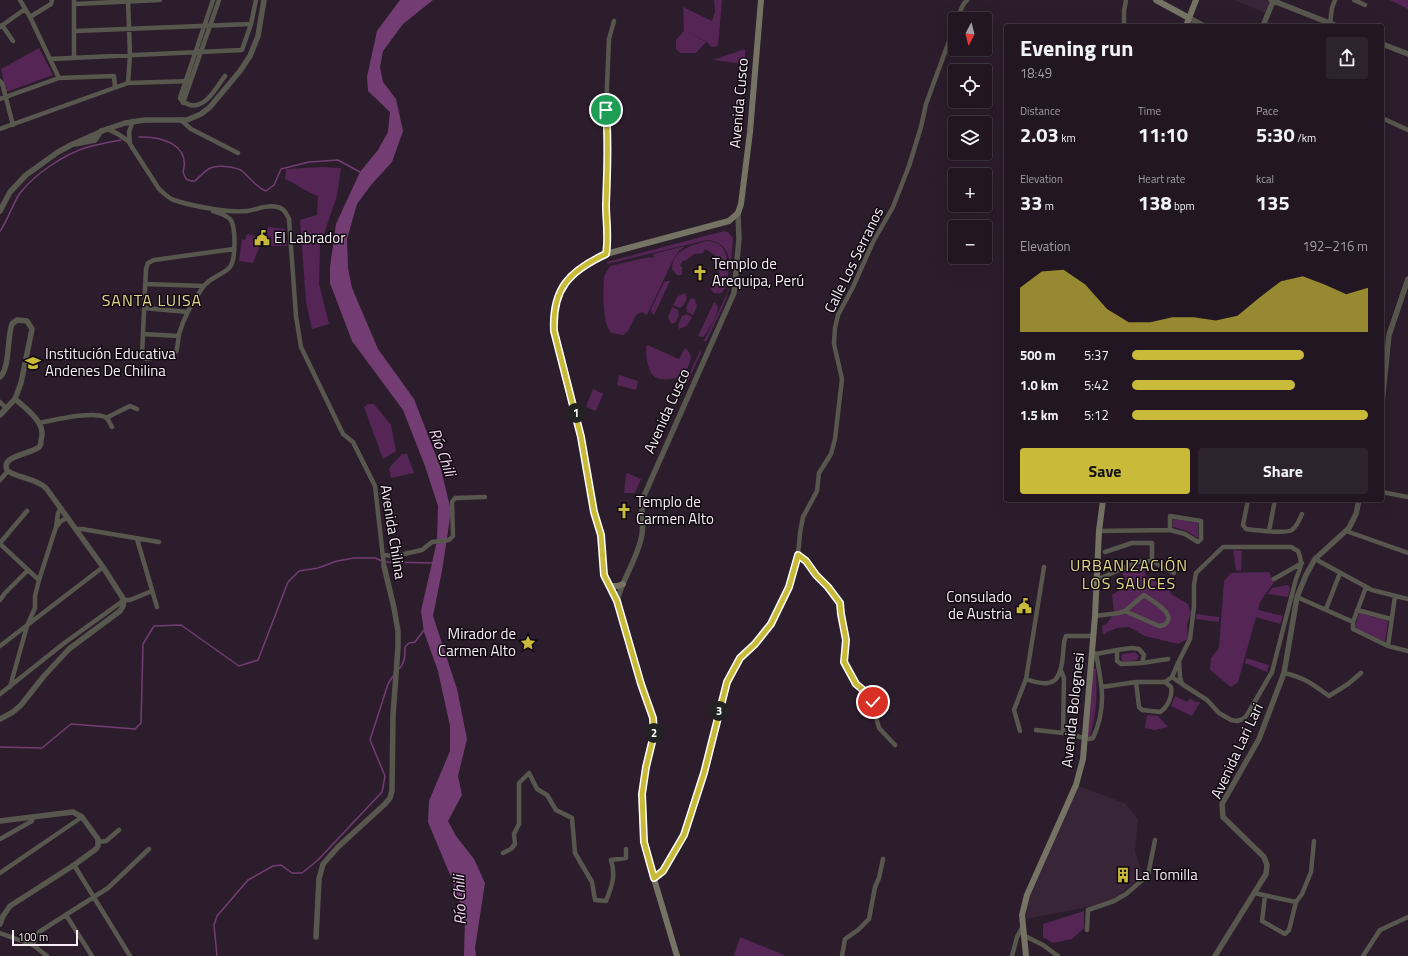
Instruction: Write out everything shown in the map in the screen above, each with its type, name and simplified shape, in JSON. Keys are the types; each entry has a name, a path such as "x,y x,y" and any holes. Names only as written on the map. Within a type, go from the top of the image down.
{"main road":[{"name":"Avenida Cusco","path":"738,213 742,204 750,138 761,0"},
{"path":"1156,0 1189,18"},
{"path":"1187,24 1196,0"},
{"path":"677,956 644,842 642,801 644,779 654,734 653,718 641,684 617,601 604,575 601,535 594,512 581,437 554,331 553,317 561,290 572,276 582,267 606,254 729,221 738,213"},
{"name":"Avenida Bolognesi","path":"1026,956 1022,915 1027,894 1076,785 1083,759 1094,653 1093,636 1099,531 1103,502"},
{"path":"610,586 618,586 622,584"}],"street":[{"path":"20,0 26,9 59,78"},
{"path":"30,17 51,4 52,0"},
{"path":"74,58 74,2 160,0"},
{"path":"198,52 204,26 213,0"},
{"path":"219,0 210,26 180,98 183,102 192,106 204,102 225,76"},
{"path":"50,59 242,50 251,24 256,0"},
{"path":"0,211 10,192 26,175 58,152 71,145 104,130 134,121 187,120 201,114 210,107 240,71 253,51 258,36 264,0"},
{"path":"960,12 963,5 968,0"},
{"path":"1124,24 1126,0"},
{"path":"1264,24 1272,0 1330,23 1332,8 1335,0"},
{"path":"1354,0 1364,4"},
{"path":"128,1 130,55 128,83"},
{"path":"13,41 1,26 26,9"},
{"path":"1189,18 1200,24"},
{"path":"606,254 608,241 606,206 609,148 606,110 609,39 614,21"},
{"path":"75,31 251,24"},
{"name":"Calle Los Serranos","path":"654,878 663,871 684,835 704,773 727,682 740,658 755,644 771,624 789,587 798,555 803,516 817,491 819,473 831,454 835,440 842,378 834,344 838,315 853,287 873,242 893,207 909,166 921,127 926,104 948,44"},
{"path":"1384,45 1408,52"},
{"path":"0,99 59,78 114,76 115,87"},
{"path":"0,81 6,97 13,125"},
{"path":"0,129 128,83 188,81"},
{"path":"1384,119 1408,130"},
{"path":"181,120 191,129 238,153"},
{"path":"130,144 128,132 134,121"},
{"name":"Avenida Chilina","path":"104,130 116,132 124,137 159,189 173,200 234,212 271,206 277,207 286,212 289,219 296,316 301,347 343,434 353,442 375,486 383,560 394,608 398,636 393,715 392,791 390,798 385,804 338,847 323,864 319,879 316,937"},
{"path":"205,207 229,218 233,224 234,249 232,260 229,267 204,286 188,312 179,336 176,352 146,359 142,355 146,266 151,261 234,249"},
{"name":"Avenida Cusco","path":"617,601 622,584 641,540 643,525 643,498 734,293 739,240 738,213"},
{"path":"729,221 738,231"},
{"path":"1384,384 1389,335 1408,279"},
{"path":"145,284 204,286"},
{"path":"144,308 188,312"},
{"path":"0,377 3,374 5,366 12,324 17,320 27,321 31,325 32,329 21,383 15,399 0,415"},
{"path":"143,334 179,336"},
{"path":"8,471 6,464 8,460 12,457 33,451 40,446 42,438 42,430 39,423 15,399"},
{"path":"0,402 6,408"},
{"path":"106,418 130,406 137,409"},
{"path":"39,423 92,414 106,418 112,427"},
{"path":"0,480 8,471"},
{"path":"0,719 21,705 44,676 69,649 120,612 124,606 124,600 103,567 68,518 41,484 8,471"},
{"path":"1384,492 1408,497"},
{"path":"383,560 422,550 436,541 449,540 453,536 452,502 455,498 485,497"},
{"path":"1248,502 1243,525 1244,528 1269,531 1291,531 1300,520 1302,514"},
{"path":"1269,531 1275,502"},
{"name":"Avenida Lari Lari","path":"1215,956 1266,874 1267,865 1264,857 1223,817 1222,804 1259,739 1284,673 1297,597 1306,575 1315,559 1349,528 1356,514 1359,502"},
{"path":"10,687 27,626 35,608 35,596 39,580 56,527 60,508"},
{"path":"27,511 0,543 39,580"},
{"path":"1099,531 1170,530 1185,534 1198,542 1201,539 1201,521 1170,516 1170,530"},
{"path":"56,527 61,521 68,518"},
{"path":"76,529 159,542"},
{"path":"84,540 85,534 90,530"},
{"path":"1346,531 1408,553"},
{"path":"137,539 157,607"},
{"path":"1106,552 1132,542 1152,543 1152,561"},
{"path":"1102,688 1136,682 1165,682 1172,677 1190,639 1196,574 1223,547 1291,547 1298,551 1302,563 1296,579 1272,672 1247,715 1243,719 1237,721 1231,720 1219,713 1207,700 1172,677"},
{"path":"798,555 806,561 840,603 846,640 844,657 846,667 856,684 871,698 879,728 895,745"},
{"path":"1315,559 1372,590 1408,599"},
{"path":"1097,578 1101,578 1137,562 1152,561 1174,573"},
{"path":"1274,579 1302,563"},
{"path":"0,646 103,567"},
{"path":"1020,731 1014,710 1026,679 1044,567"},
{"path":"0,600 28,570"},
{"path":"1299,571 1306,575"},
{"path":"1326,609 1340,573"},
{"path":"1366,587 1352,627 1354,630 1388,646 1408,651"},
{"path":"0,694 63,644 124,600 130,600 152,591"},
{"path":"1095,616 1125,610 1144,595 1166,612 1169,617 1168,621 1164,625 1158,626 1125,610"},
{"path":"1388,646 1395,596"},
{"path":"1297,597 1353,622"},
{"path":"1357,610 1391,619"},
{"path":"1026,679 1045,684 1055,680 1061,671 1064,640 1066,636 1093,636"},
{"path":"1036,730 1089,739 1093,738 1099,725 1102,706 1102,688 1094,653 1132,648 1139,649 1144,655 1142,663"},
{"path":"1117,650 1117,660 1122,664 1168,659"},
{"path":"1179,661 1182,684"},
{"path":"1061,671 1064,678 1063,734"},
{"path":"1284,673 1310,682 1329,696 1348,684 1361,673"},
{"path":"1136,682 1139,707 1142,710 1160,712 1165,709 1172,693 1171,687 1165,682"},
{"path":"503,853 511,850 515,844 514,834 519,824 519,783 530,773 537,789 547,795 556,810 572,818 574,853 592,882 595,900 606,901 613,886 614,873 611,860 626,858 626,849"},
{"path":"0,821 73,812 82,817 98,839 96,849 10,906 3,916 0,924"},
{"path":"0,839 32,821 32,816"},
{"path":"0,873 82,817"},
{"path":"98,842 106,841 119,830"},
{"path":"1087,930 1088,910 1114,901 1126,894 1148,875 1155,840"},
{"path":"1265,896 1262,921 1286,934 1289,930 1296,902 1302,894 1311,872 1314,841"},
{"path":"33,945 39,932 108,888 149,849"},
{"path":"842,956 846,939 869,919 875,887 880,878 883,859"},
{"path":"74,865 130,956"},
{"path":"1254,893 1296,902"},
{"path":"66,915 92,956"},
{"path":"1362,956 1380,930 1408,917"},
{"path":"1012,956 1017,936 1023,925"},
{"path":"0,933 33,945 47,956"},
{"path":"1025,936 1043,944 1058,956"}],"shaded area":[{"path":"714,0 722,0 718,46 711,47 707,42 686,31 706,42 696,53 680,53 676,49 676,40 684,31 683,7 712,21 715,12"},
{"path":"1235,0 1265,0 1269,2 1265,13"},
{"path":"1390,0 1408,0 1408,9"},
{"path":"39,48 53,75 6,92 1,69"},
{"path":"745,49 745,64 713,60"},
{"path":"323,167 341,168 337,196 320,245 319,284 329,324 312,329 306,302 300,220 317,215 318,196 285,179 286,169"},
{"path":"268,227 285,229 287,246 263,246"},
{"path":"724,231 728,232 733,238 730,276 727,252 723,246 716,242 707,240 607,264 607,262"},
{"path":"247,234 263,238 253,263 239,261 242,239 245,240"},
{"path":"707,241 719,244 727,257 727,283 725,289 719,294 714,293 710,289 717,282 719,283 721,278 719,277 719,266 714,258 715,255 705,249 703,253 694,254 685,261 683,260 680,266 682,267 682,275 677,275 672,269 675,257 684,249"},
{"path":"685,246 674,258 647,315 642,312 636,315 628,331 623,335 611,333 606,322 603,298 604,277 610,266 649,257 651,258 654,257 653,254"},
{"path":"730,278 726,300 706,342 703,340 705,339 727,294"},
{"path":"670,281 654,315 651,309 664,282"},
{"path":"685,293 687,298 683,306 679,308 673,305 678,296"},
{"path":"694,298 697,306 693,315 687,312 686,308 690,299"},
{"path":"714,302 717,305 718,311 710,328 703,337 698,336"},
{"path":"672,307 678,310 679,315 675,323 671,324 668,317"},
{"path":"687,314 692,317 687,326 679,329 678,325 682,316"},
{"path":"647,345 679,359 685,348 691,357 685,372 677,378 671,379 661,379 654,376 647,361"},
{"path":"699,350 701,353 687,383 685,383 699,353"},
{"path":"619,375 638,381 636,390 617,385"},
{"path":"593,389 603,394 596,411 586,407"},
{"path":"368,404 374,404 391,425 396,451 383,459 364,407"},
{"path":"402,454 407,454 414,473 391,478 389,468"},
{"path":"627,473 641,479 635,493 624,493"},
{"path":"1173,519 1198,523 1198,537 1197,538 1187,531 1173,527"},
{"path":"1233,550 1242,551 1241,571 1236,570"},
{"path":"1143,565 1146,577 1163,583 1170,589 1171,594 1188,604 1191,613 1187,624 1188,639 1178,644 1145,636 1129,627 1117,628 1107,632 1104,635 1102,630 1103,625 1106,625 1114,613 1112,595 1127,585 1122,573"},
{"path":"1269,572 1274,582 1260,602 1258,610 1283,616 1280,624 1256,617 1238,682 1231,687 1210,670 1211,658 1219,648 1224,581 1231,573"},
{"path":"1288,585 1290,588 1288,597 1268,594 1272,588"},
{"path":"1359,613 1388,621 1385,642 1355,628"},
{"path":"1196,614 1219,617 1219,622 1196,619"},
{"path":"1135,652 1139,657 1137,660 1122,661 1121,656 1123,654"},
{"path":"1246,658 1269,665 1267,672 1245,663"},
{"path":"1092,669 1096,669 1096,703 1090,736 1087,737"},
{"path":"1175,696 1187,702 1190,698 1195,702 1200,702 1192,716 1171,706"},
{"path":"1147,715 1158,716 1168,727 1154,730 1145,728"},
{"path":"1079,786 1126,804 1138,819 1135,851 1143,876 1113,899 1087,907 1026,919 1028,901"},
{"path":"1084,911 1084,928 1072,939 1053,943 1043,937 1043,924"},
{"path":"740,937 784,955 784,956 734,956"}],"water":[{"name":"Río Chili","path":"400,0 433,0 403,24 383,51 380,67 383,82 396,99 403,131 392,162 371,185 357,204 347,239 348,268 352,288 378,349 414,399 441,469 451,511 442,571 433,616 457,689 467,739 458,776 462,795 448,821 456,836 474,859 485,883 475,948 476,956 464,956 465,918 451,877 428,822 429,801 450,751 450,726 438,671 424,632 421,611 437,541 438,506 425,466 403,410 352,341 330,283 330,267 336,224 360,172 378,150 388,132 390,112 368,91 367,77 377,31"}],"waterway":[{"path":"139,137 164,140 178,148 184,162 183,172 186,179 191,181 195,181 210,168 218,166 230,167 241,170 256,185 266,191 274,185 281,169 309,162 338,160 360,172"},
{"path":"0,231 20,193 42,172 69,154 88,147 121,140"},
{"path":"0,747 42,748 71,724 135,729 141,723 143,644 154,626 181,625 239,666 258,660 288,582 299,571 318,568 337,561 354,558 375,558 382,561"},
{"path":"386,562 434,563"},
{"path":"398,670 404,660 405,647 409,643 415,642 424,630"},
{"path":"217,956 214,925 217,916 248,880 273,866 281,865 292,873 302,873 318,860 382,792 385,776 370,740 388,684 393,676"}],"place":[{"name":"El Labrador","path":"262,238"},
{"name":"Templo de Arequipa, Perú","path":"700,273"},
{"name":"Institución Educativa Andenes De Chilina","path":"33,363"},
{"name":"Templo de Carmen Alto","path":"624,511"},
{"name":"Consulado de Austria","path":"1024,606"},
{"name":"Mirador de Carmen Alto","path":"528,643"},
{"name":"La Tomilla","path":"1123,875"}],"district":[{"name":"SANTA LUISA","path":"152,300"},
{"name":"URBANIZACIÓN LOS SAUCES","path":"1129,574"}],"route":[{"path":"606,110 609,148 606,206 608,241 606,254 592,260 572,276 561,290 553,317 558,350 575,410 594,512 601,535 605,580 610,586 617,601 641,684 653,718 654,734 644,779 642,808 644,842 654,878 663,871 684,835 704,773 727,682 740,658 755,644 771,624 793,577 798,555 806,561 840,603 846,640 844,662 856,684 868,694 873,702"}]}
